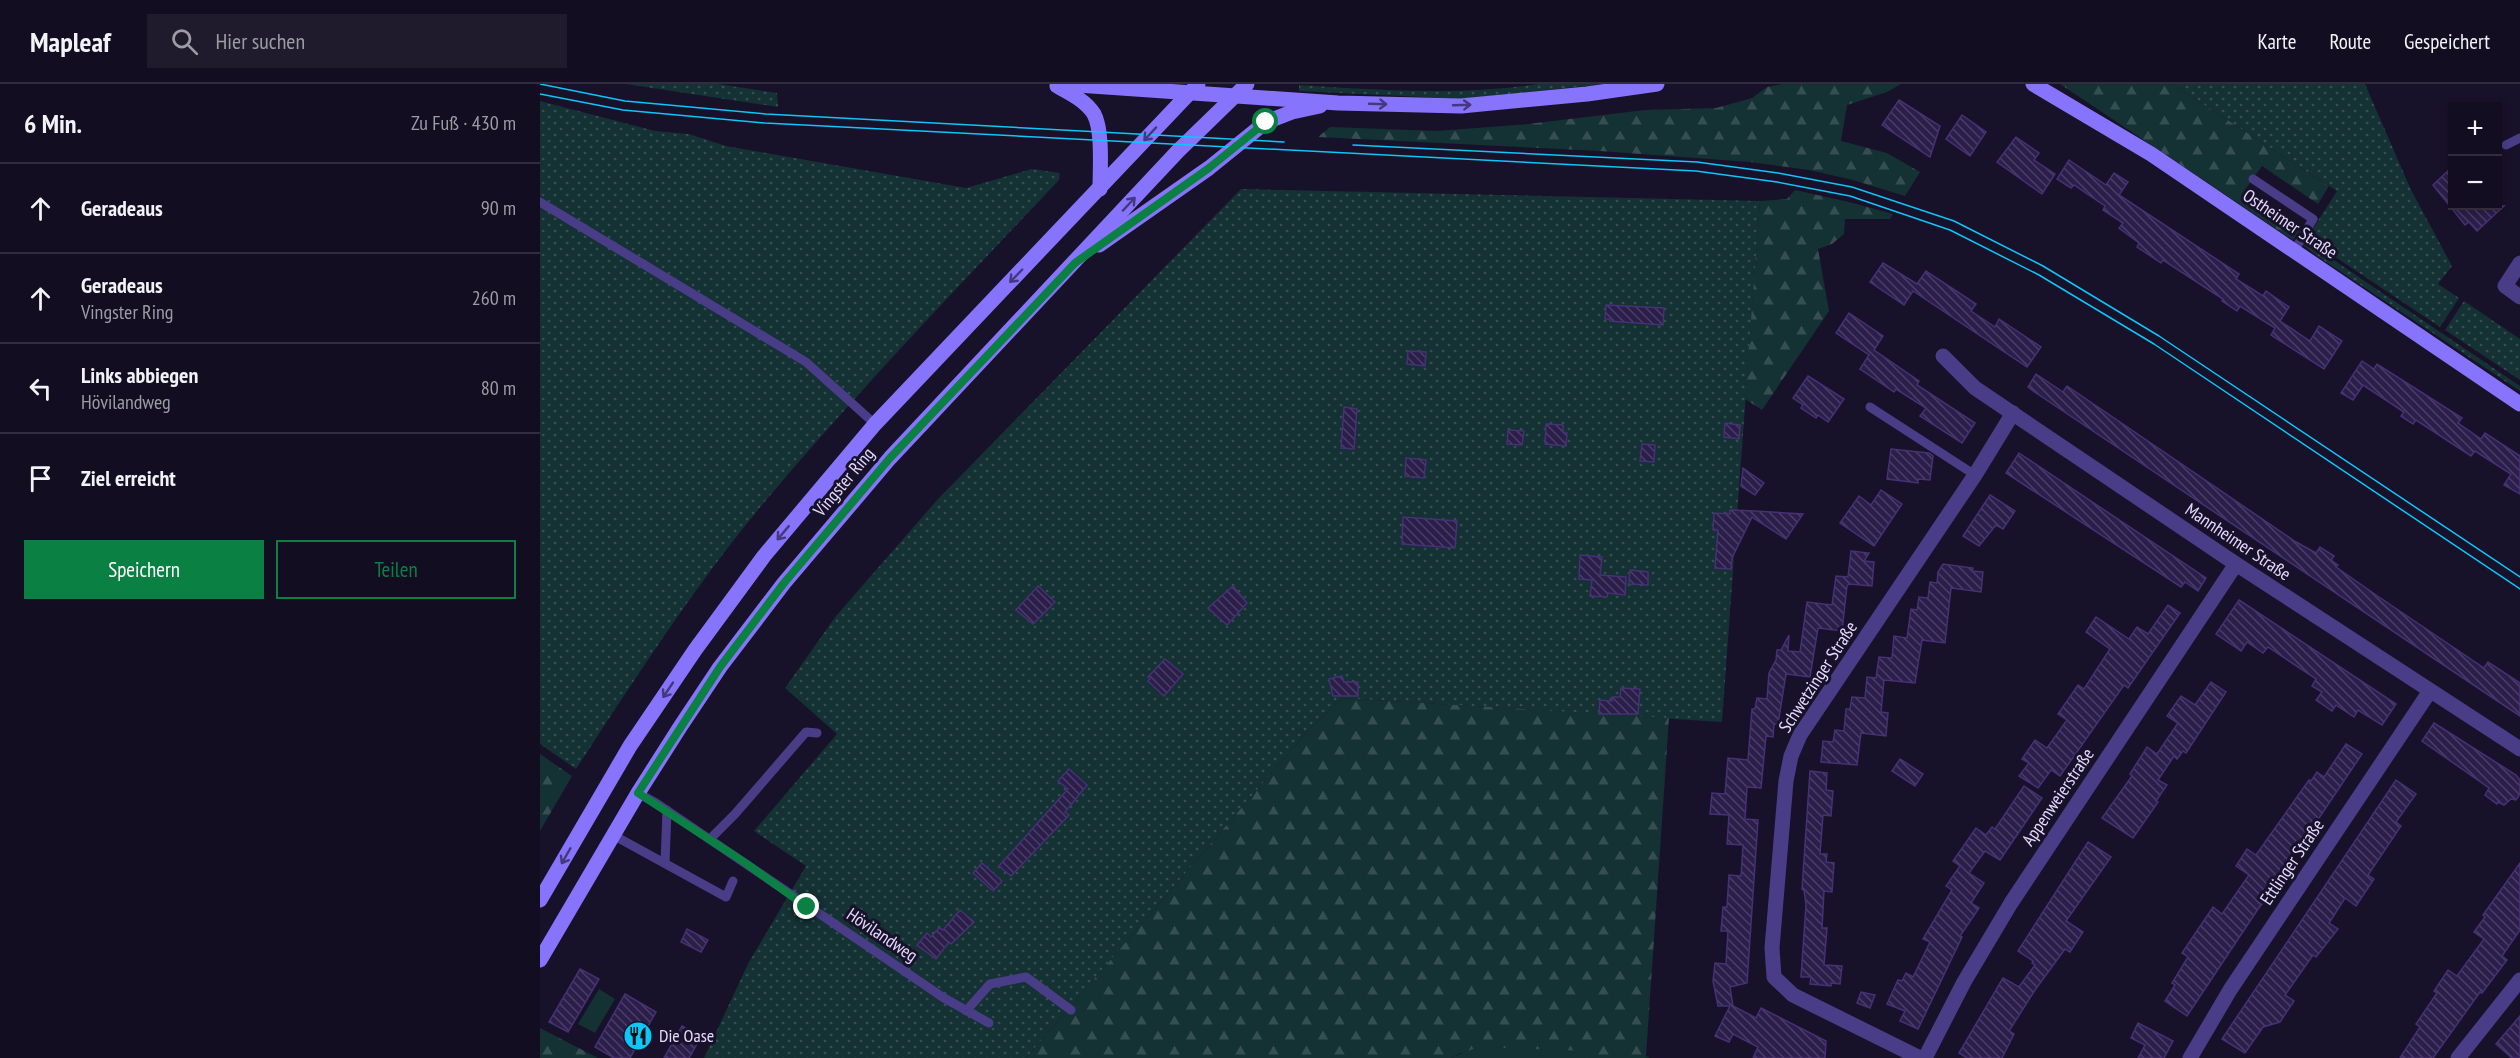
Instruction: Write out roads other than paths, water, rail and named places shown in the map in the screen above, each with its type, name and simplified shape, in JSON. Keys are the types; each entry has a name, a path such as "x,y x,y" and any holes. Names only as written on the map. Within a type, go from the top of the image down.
{"main road":[{"path":"1055,84 1078,97 1094,114 1100,149 1100,189"},
{"path":"1063,84 1241,89 1338,103 1461,106 1587,94 1657,84"},
{"name":"Ostheimer Straße","path":"2033,84 2151,154 2520,404"},
{"name":"Vingster Ring","path":"540,900 630,746 695,650 764,556 875,424 1194,88"},
{"name":"Vingster Ring","path":"540,960 638,793 720,667 784,583 890,458 1178,151 1241,89"},
{"path":"1075,263 1209,168 1266,122 1292,112 1338,103"}],"street":[{"path":"2520,263 2505,286 2520,297"},
{"name":"Mannheimer Straße","path":"1943,356 1976,388 2236,564 2520,749"},
{"name":"Schwetzinger Straße","path":"1920,1058 1793,995 1774,977 1772,948 1783,814 1791,756 1800,735 1975,475 2013,413"},
{"name":"Appenweierstraße","path":"1925,1058 1964,982 2011,903 2236,564"},
{"name":"Ettlinger Straße","path":"2190,1058 2230,990 2430,691"},
{"path":"2458,1058 2520,980"}],"lane":[{"path":"2506,145 2520,138"},
{"path":"2253,179 2313,219 2294,251"},
{"path":"540,202 806,362 875,424"},
{"path":"1870,407 1975,475"},
{"path":"710,839 807,732 817,733"},
{"name":"Hövilandweg","path":"638,793 710,839 807,907 966,1011 989,1023"},
{"path":"665,863 666,810"},
{"path":"613,835 726,897 733,881"},
{"path":"966,1011 990,984 1026,977 1071,1010"}],"tram line":[{"path":"540,84 625,101 766,114 1284,142"},
{"path":"540,94 623,110 765,123 1696,171 1777,182 1850,196 1950,230 2039,275 2154,344 2520,589"},
{"path":"1353,145 1697,162 1778,173 1852,187 1954,221 2043,266 2159,336 2520,577"}],"place":[{"name":"Die Oase","path":"638,1036"}]}
